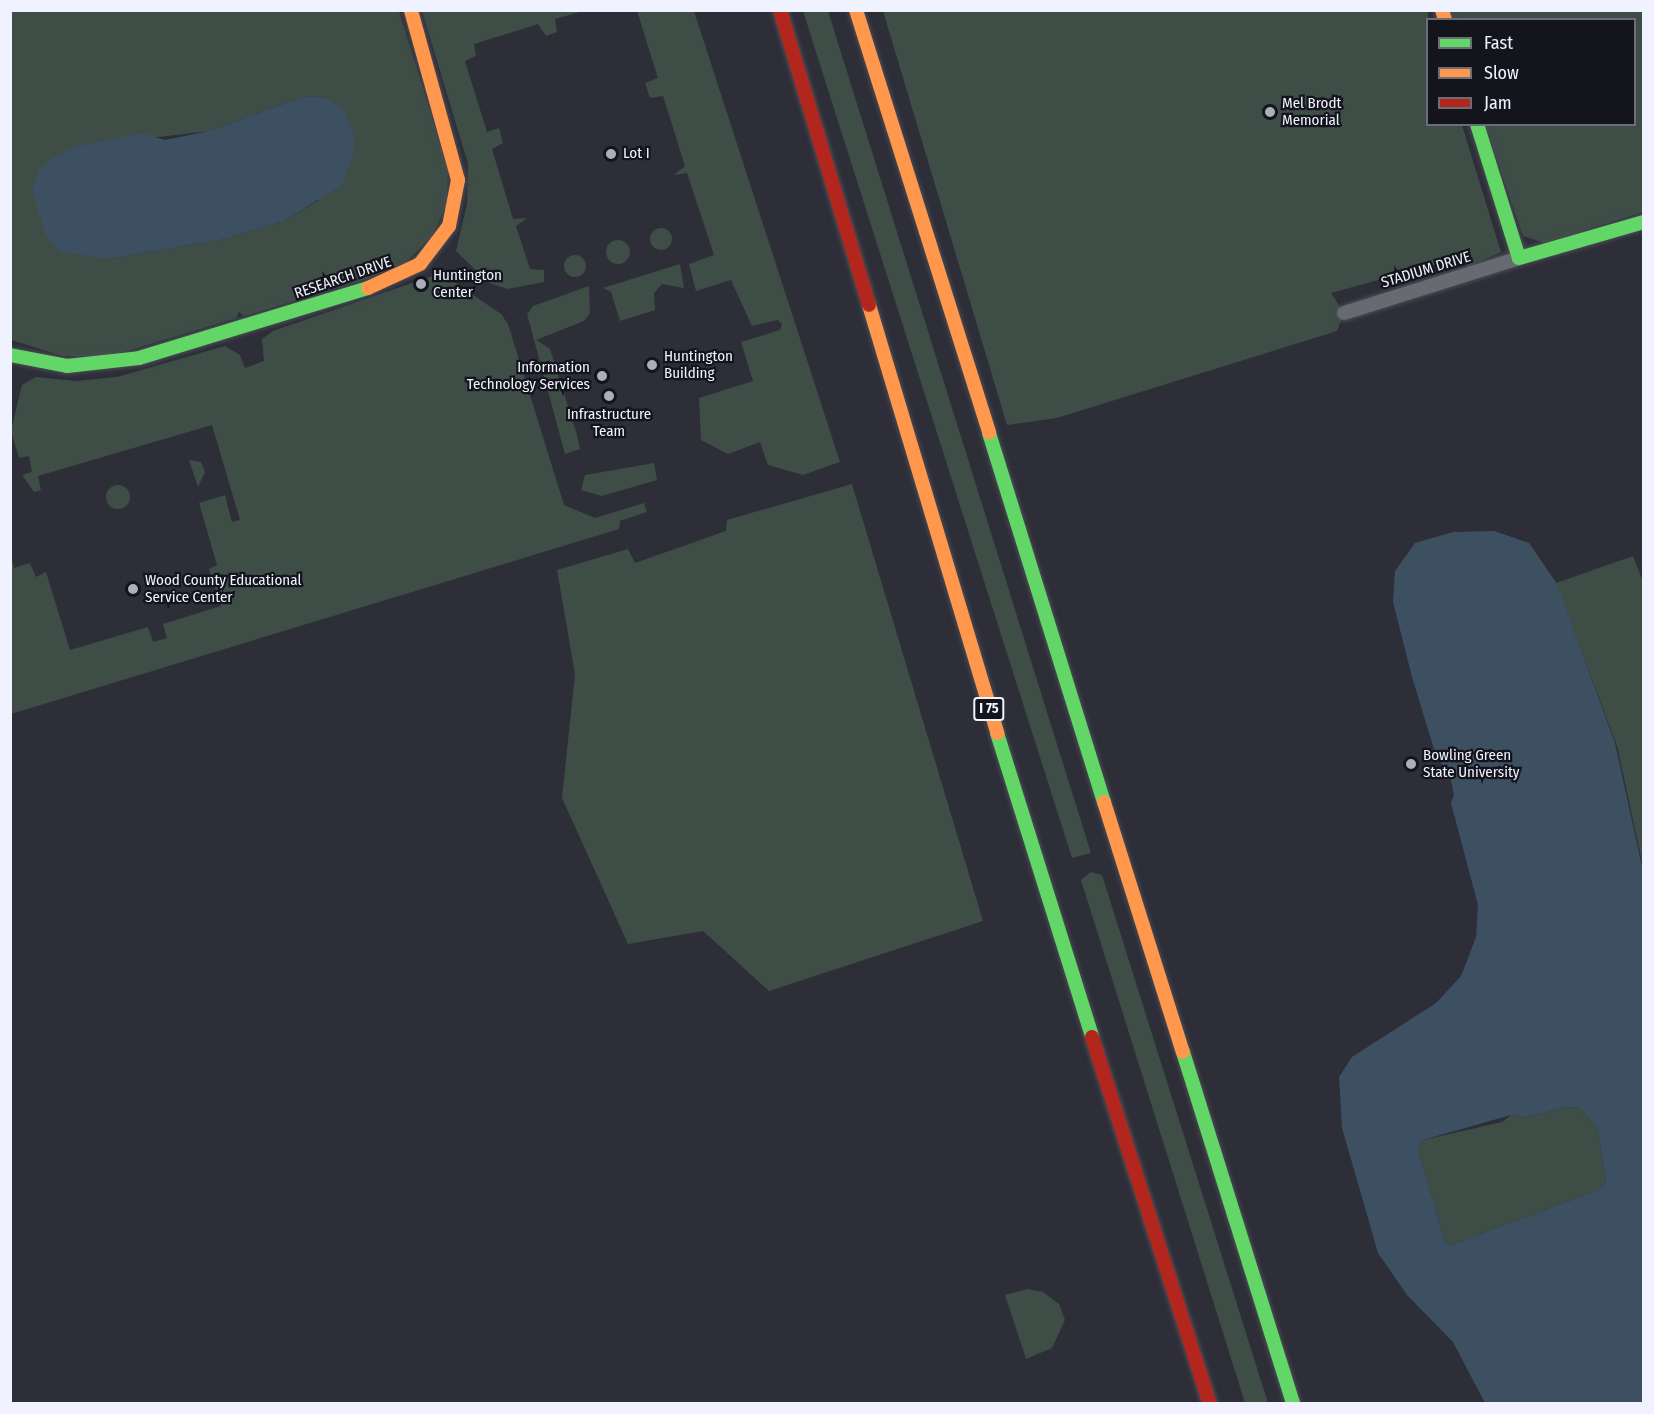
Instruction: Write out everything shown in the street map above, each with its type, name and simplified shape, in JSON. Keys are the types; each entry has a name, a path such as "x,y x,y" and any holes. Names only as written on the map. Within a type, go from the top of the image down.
{"main road":[{"name":"RESEARCH DRIVE","path":"10,355 66,366 139,358 389,282 420,264 449,226 458,180 411,10"},
{"name":"I 75","path":"780,10 1038,868 1210,1404"},
{"path":"858,10 1293,1404"},
{"path":"1478,126 1518,258"},
{"name":"STADIUM DRIVE","path":"1518,258 1644,222"}],"street":[{"name":"STADIUM DRIVE","path":"1344,313 1518,258"}],"shaded area":[{"path":"10,11 399,11 448,169 447,203 433,235 406,262 366,279 244,316 239,312 236,318 107,357 63,356 11,340","holes":["306,96 326,98 342,107 319,200 284,221 225,239 108,259 76,147 209,131"]},
{"path":"422,11 583,11 555,19 557,32 546,36 538,24 474,44 476,56 465,61 487,132 499,128 503,143 492,149 513,219 527,218 516,226 530,269 544,270 544,282 508,289 489,283 456,251 467,204 468,164"},
{"path":"637,11 694,11 840,462 803,475 768,465 760,442 728,454 701,440 699,398 753,381 741,342 780,330 782,324 778,320 752,326 731,280 696,291 689,264 714,255 687,173 674,175 685,166 663,96 650,98 645,83 658,78"},
{"path":"803,11 828,11 1091,853 1072,858"},
{"path":"883,11 1428,11 1428,18 1426,18 1426,126 1462,126 1501,252 1468,267 1455,259 1331,293 1344,313 1337,331 1057,418 1007,425"},
{"path":"1446,11 1643,11 1643,212 1544,243 1523,236 1485,126 1636,126 1636,18 1448,18"},
{"path":"661,228 669,231 672,239 669,247 661,250 653,247 650,239 653,231"},
{"path":"618,240 626,244 630,252 626,260 618,264 610,260 606,252 610,244"},
{"path":"571,255 579,255 586,262 586,270 579,277 571,277 564,270 564,262"},
{"path":"680,264 684,288 662,284 654,293 655,310 620,321 611,292 603,288"},
{"path":"441,273 501,314 508,324 564,505 595,518 644,503 647,512 620,521 619,529 11,714 11,555 14,568 30,563 36,577 46,572 70,650 148,627 153,642 167,638 163,624 221,606 209,569 217,565 199,503 225,495 232,522 240,520 212,425 38,476 41,490 34,492 22,475 32,472 29,456 19,458 11,431 22,385 36,377 76,381 117,377 225,346 240,355 245,368 264,361 262,339 273,331"},
{"path":"589,286 590,313 584,321 536,340 550,349 577,435 580,449 565,454 527,314 533,306"},
{"path":"189,460 201,462 205,472 198,487"},
{"path":"654,463 657,480 602,496 581,490 585,475"},
{"path":"852,484 983,921 769,991 703,931 628,944 562,798 575,674 557,570 628,549 635,563 726,531 727,520"},
{"path":"118,485 126,489 130,497 126,505 118,509 110,505 106,497 110,489"},
{"path":"1633,556 1643,582 1643,866 1617,746 1556,583"},
{"path":"1091,872 1102,875 1268,1403 1245,1403 1081,880"},
{"path":"1566,1107 1580,1108 1598,1129 1606,1182 1598,1190 1452,1245 1445,1242 1418,1149 1423,1140 1502,1122 1511,1115 1528,1117"},
{"path":"1027,1289 1043,1292 1059,1304 1065,1320 1052,1348 1026,1359 1005,1295"}],"water":[{"path":"306,96 326,98 342,107 354,136 353,156 342,185 284,221 225,239 108,259 59,251 46,235 32,190 40,168 55,157 76,147 142,133 165,140 209,131"},
{"path":"1494,531 1529,543 1557,584 1615,743 1643,871 1643,1403 1485,1403 1453,1342 1407,1295 1378,1253 1342,1128 1339,1077 1352,1057 1436,1003 1461,976 1476,937 1478,905 1451,803 1454,795 1449,771 1437,759 1412,677 1393,602 1395,571 1415,543 1453,532","holes":["1566,1107 1580,1108 1598,1129 1606,1182 1598,1190 1452,1245 1445,1242 1418,1149 1423,1140 1511,1115 1528,1117"]}],"traffic: fast":[{"path":"1478,126 1519,258 1644,222"},
{"path":"10,355 67,366 139,358 368,288"},
{"path":"989,433 1104,802"},
{"path":"997,733 1092,1037"},
{"path":"1183,1052 1293,1404"}],"traffic: slow":[{"path":"368,288 420,264 449,226 458,180 411,10"},
{"path":"856,10 989,433"},
{"path":"1442,10 1444,18"},
{"path":"869,305 997,733"},
{"path":"1104,802 1183,1052"}],"traffic: jam":[{"path":"780,10 869,305"},
{"path":"1092,1037 1210,1404"}],"place":[{"name":"Mel Brodt Memorial","path":"1270,112"},
{"name":"Lot I","path":"611,154"},
{"name":"Huntington Center","path":"421,284"},
{"name":"Huntington Building","path":"652,365"},
{"name":"Information Technology Services","path":"602,376"},
{"name":"Infrastructure Team","path":"609,396"},
{"name":"Wood County Educational Service Center","path":"133,589"},
{"name":"Bowling Green State University","path":"1411,764"}]}
